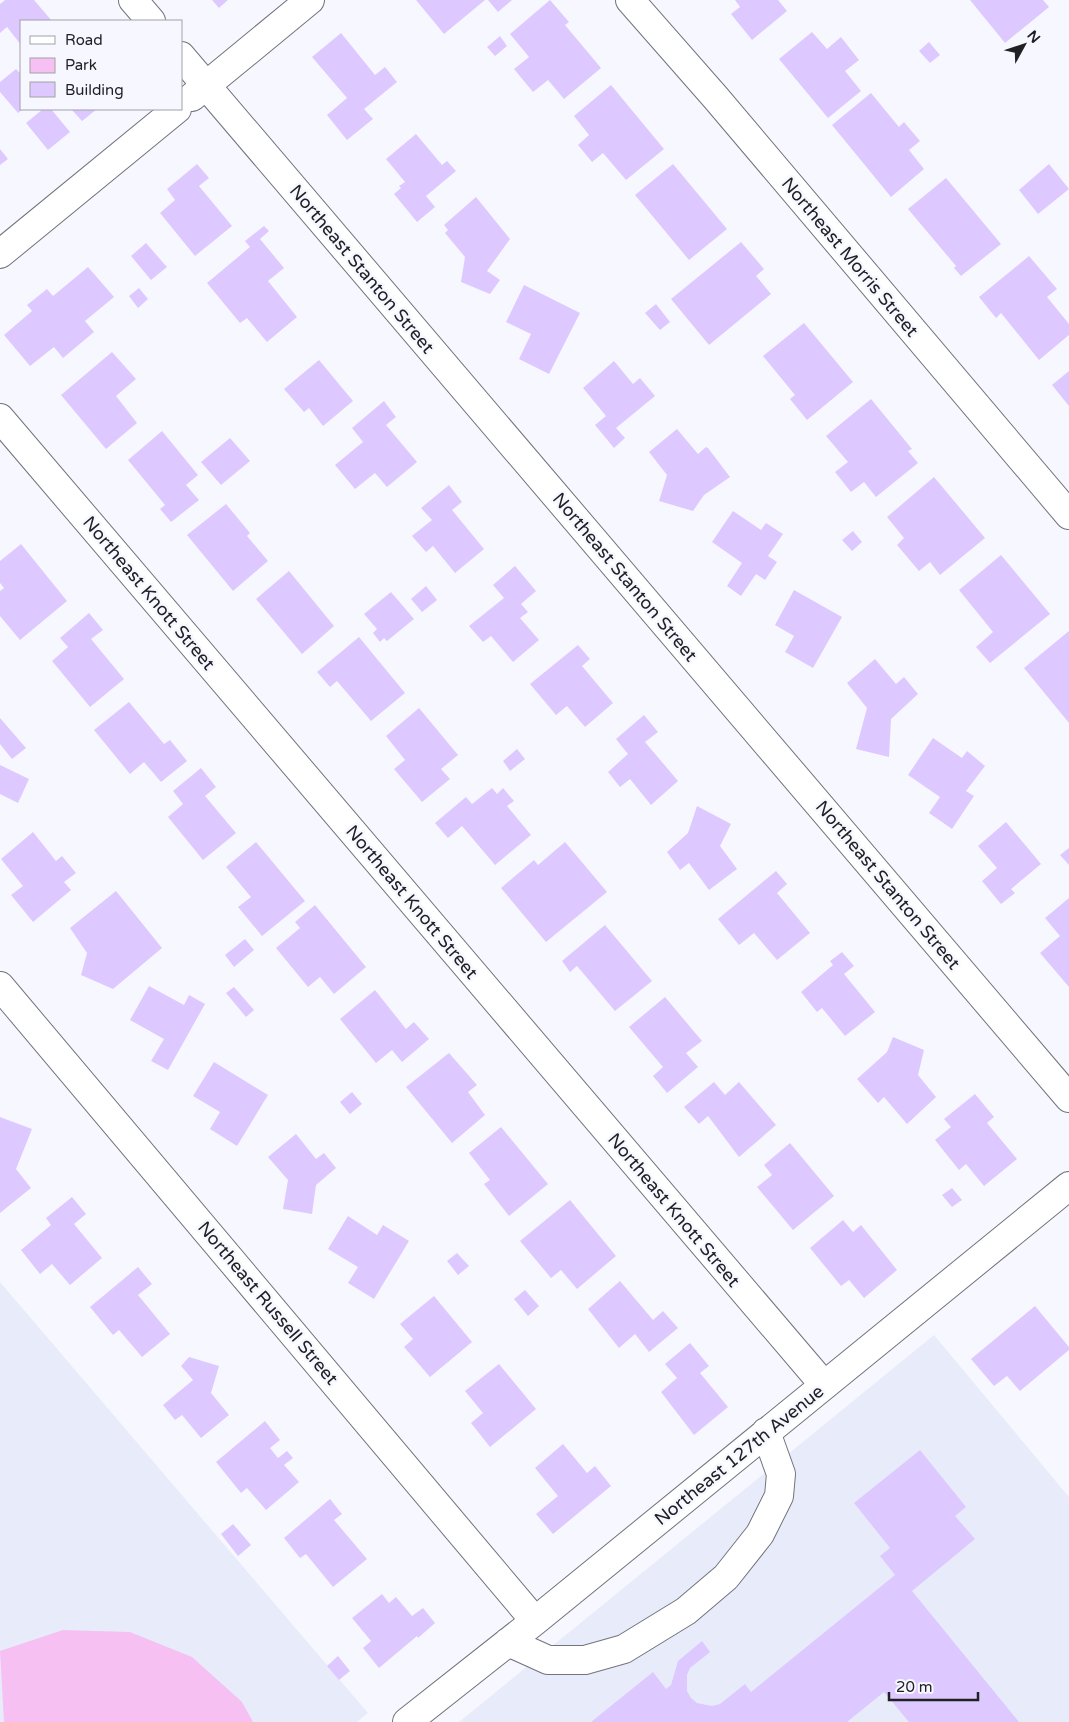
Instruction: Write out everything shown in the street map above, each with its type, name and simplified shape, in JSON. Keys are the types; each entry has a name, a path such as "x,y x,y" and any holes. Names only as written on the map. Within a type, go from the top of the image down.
{"street":[{"path":"133,0 150,20"},
{"path":"182,105 310,0"},
{"name":"Northeast Morris Street","path":"630,0 716,98 1069,515"},
{"name":"Northeast Stanton Street","path":"182,57 1069,1098"},
{"path":"0,254 176,110"},
{"name":"Northeast Knott Street","path":"0,418 824,1386"},
{"name":"Northeast Russell Street","path":"0,986 535,1621"},
{"name":"Northeast 127th Avenue","path":"407,1722 535,1621 1069,1186"},
{"path":"508,1642 548,1660 585,1660 624,1649 686,1611 726,1577 760,1534 779,1496 781,1474 766,1432"}],"shaded area":[{"path":"0,1282 368,1713 357,1722 0,1722"},
{"path":"934,1335 1069,1497 1069,1722 459,1722"}],"green space":[{"path":"63,1630 130,1632 192,1657 242,1702 253,1722 4,1722 0,1651"}],"building":[{"path":"5,0 34,0 51,20 20,20 20,44 7,27 0,33 0,4"},
{"path":"212,0 228,0 219,8"},
{"path":"416,0 485,0 444,34"},
{"path":"488,0 512,0 498,12"},
{"path":"550,0 569,22 565,25 601,68 564,99 548,80 533,92 514,69 529,57 510,34"},
{"path":"735,0 778,0 787,11 752,40 731,14 740,7"},
{"path":"970,0 1043,0 1049,7 1005,43"},
{"path":"812,32 827,49 841,37 859,60 845,71 861,91 828,118 779,59"},
{"path":"341,33 375,75 385,67 397,82 364,109 373,119 347,140 327,115 347,98 312,57"},
{"path":"500,36 507,46 495,56 487,47"},
{"path":"929,42 940,55 930,63 919,51"},
{"path":"16,69 20,73 20,110 22,110 18,113 0,92 0,82"},
{"path":"611,85 664,149 626,180 603,153 592,162 578,145 589,135 574,116"},
{"path":"871,93 899,127 904,122 920,141 909,150 924,169 891,197 832,125"},
{"path":"42,110 52,110 70,132 48,150 26,123"},
{"path":"72,110 96,110 82,121"},
{"path":"416,134 442,165 447,161 456,171 426,196 435,207 417,222 394,194 401,188 399,186 405,182 386,159"},
{"path":"0,149 8,159 0,165"},
{"path":"197,164 209,178 199,186 232,226 195,256 160,213 175,200 167,189"},
{"path":"673,164 727,229 689,260 635,195"},
{"path":"1049,164 1069,189 1038,214 1019,190"},
{"path":"946,178 1001,244 961,276 954,268 956,266 908,209"},
{"path":"476,197 510,239 487,271 500,280 490,294 461,282 465,257 445,233 448,230 444,225"},
{"path":"264,226 269,231 260,239 284,268 268,281 297,317 267,342 247,318 240,323 207,283 250,247 245,241"},
{"path":"741,242 764,269 756,276 771,294 709,345 671,299"},
{"path":"146,243 167,267 151,280 131,256"},
{"path":"1029,256 1057,289 1047,297 1069,324 1069,335 1039,360 1001,313 996,318 979,297"},
{"path":"88,267 114,297 85,321 94,332 63,358 54,347 30,366 4,335 32,311 27,305 47,289 53,296"},
{"path":"524,285 580,313 549,374 519,359 531,334 506,322"},
{"path":"139,288 148,299 138,308 129,296"},
{"path":"656,304 670,322 660,330 645,313"},
{"path":"804,323 853,382 807,420 790,399 795,395 763,356"},
{"path":"112,352 136,379 116,396 137,423 106,449 61,395"},
{"path":"319,360 353,401 323,426 309,408 304,412 284,389"},
{"path":"614,361 633,384 640,378 655,396 616,428 625,438 614,448 595,425 606,416 583,388"},
{"path":"1069,371 1069,406 1052,385"},
{"path":"871,399 912,449 908,451 918,463 876,497 864,482 851,492 835,472 848,462 826,436"},
{"path":"384,401 396,417 386,425 417,462 387,487 375,473 355,489 335,465 363,442 352,428"},
{"path":"677,429 698,454 706,447 708,448 730,477 704,495 693,511 659,501 667,475 649,452"},
{"path":"162,431 198,475 186,485 199,500 171,522 160,509 165,505 128,460"},
{"path":"230,438 250,461 221,485 201,462"},
{"path":"934,477 985,538 940,575 930,562 919,571 897,545 904,538 887,517"},
{"path":"449,485 462,502 452,510 484,549 455,573 433,546 426,552 412,536 432,520 421,508"},
{"path":"226,504 250,533 247,536 268,561 233,591 187,535"},
{"path":"733,511 761,530 766,523 783,534 768,556 777,562 765,580 756,574 741,596 727,586 742,563 712,542"},
{"path":"853,531 862,542 852,551 842,540"},
{"path":"21,544 67,601 20,640 0,616 0,591 4,588 0,583 0,561"},
{"path":"1001,555 1050,614 990,663 976,647 993,632 959,590"},
{"path":"515,566 536,591 521,604 528,612 520,618 539,640 513,662 491,636 483,642 469,626 504,598 493,585"},
{"path":"289,571 334,626 302,654 256,599"},
{"path":"426,586 437,600 422,612 411,599"},
{"path":"794,590 842,617 813,668 785,652 794,636 775,625"},
{"path":"391,592 414,619 387,641 384,638 380,642 373,633 377,629 364,614"},
{"path":"89,613 103,630 91,639 124,679 90,707 52,661 68,647 60,638"},
{"path":"1069,631 1069,723 1024,668"},
{"path":"359,637 405,693 371,721 337,681 330,687 317,672"},
{"path":"578,645 590,659 582,666 613,703 585,727 567,706 556,715 530,684"},
{"path":"875,659 896,684 904,677 918,694 891,719 889,757 856,749 867,708 847,683"},
{"path":"129,702 164,744 170,740 187,761 161,782 144,762 130,774 94,730"},
{"path":"419,708 458,755 441,769 450,779 422,802 394,769 405,760 386,736"},
{"path":"644,715 658,732 645,742 678,781 651,805 630,779 620,787 608,772 628,754 616,739"},
{"path":"0,718 26,748 12,759 0,744"},
{"path":"933,738 962,758 967,751 985,766 966,791 974,796 952,829 929,813 940,797 908,775"},
{"path":"517,749 525,759 510,771 503,761"},
{"path":"0,765 29,779 18,803 0,794"},
{"path":"201,768 216,787 205,796 236,833 203,860 168,817 183,804 173,791"},
{"path":"492,788 497,794 503,788 514,801 507,806 531,835 495,865 462,826 448,838 435,823 466,797 472,804"},
{"path":"697,806 731,824 720,846 737,869 709,890 689,863 680,870 667,852 688,833"},
{"path":"1006,822 1041,864 1011,889 1015,893 1001,904 982,881 997,868 978,846"},
{"path":"33,832 56,861 62,856 76,873 64,882 71,890 33,922 11,895 23,886 1,859"},
{"path":"256,842 305,901 262,936 238,907 251,897 226,867"},
{"path":"565,842 607,892 546,942 501,888 534,860 538,865"},
{"path":"1069,848 1069,865 1060,855"},
{"path":"776,871 787,884 777,893 810,933 777,960 754,933 739,945 718,919"},
{"path":"116,891 162,948 113,989 81,975 87,953 70,928"},
{"path":"1069,898 1069,987 1040,953 1060,936 1045,918"},
{"path":"315,905 366,967 334,994 320,977 308,987 276,948 300,928 295,922"},
{"path":"605,925 652,981 615,1011 577,966 570,972 562,961"},
{"path":"245,939 254,950 234,967 225,955"},
{"path":"842,952 854,966 844,974 875,1012 845,1036 822,1008 817,1012 801,992 833,965 830,961"},
{"path":"149,986 184,1005 189,995 205,1004 168,1070 151,1061 164,1039 130,1020"},
{"path":"234,987 254,1010 246,1017 226,993"},
{"path":"375,990 406,1029 414,1022 429,1039 402,1062 392,1050 376,1063 340,1019"},
{"path":"665,997 702,1041 686,1053 698,1067 667,1093 653,1076 663,1067 629,1027"},
{"path":"893,1037 924,1050 918,1075 936,1097 907,1124 884,1097 878,1103 857,1079 887,1052"},
{"path":"449,1053 477,1085 468,1092 485,1115 452,1143 406,1087"},
{"path":"214,1062 268,1095 237,1146 210,1129 220,1112 193,1096"},
{"path":"714,1082 725,1095 739,1082 776,1125 739,1157 708,1116 699,1124 684,1107"},
{"path":"352,1092 362,1104 350,1114 340,1102"},
{"path":"975,1094 994,1117 987,1123 1017,1159 984,1186 966,1164 959,1170 935,1140 951,1127 944,1119"},
{"path":"0,1117 32,1129 16,1169 31,1188 0,1213"},
{"path":"501,1127 548,1184 509,1216 484,1184 490,1180 469,1153"},
{"path":"296,1134 316,1159 324,1153 336,1168 316,1185 312,1214 283,1209 288,1180 268,1157"},
{"path":"790,1143 834,1196 793,1230 757,1187 772,1175 764,1165"},
{"path":"952,1188 962,1200 952,1207 942,1195"},
{"path":"72,1197 86,1214 74,1224 102,1258 70,1285 52,1264 40,1274 21,1250 51,1225 46,1218"},
{"path":"570,1200 616,1256 577,1289 561,1270 551,1278 520,1241"},
{"path":"348,1216 377,1235 383,1225 409,1241 374,1299 348,1283 358,1267 328,1249"},
{"path":"843,1220 853,1232 861,1225 897,1270 864,1298 849,1280 841,1286 810,1248"},
{"path":"457,1253 469,1266 458,1275 447,1261"},
{"path":"138,1267 152,1284 138,1295 170,1334 142,1357 119,1330 113,1335 90,1307"},
{"path":"620,1281 653,1320 663,1311 678,1328 649,1352 635,1334 619,1348 588,1309"},
{"path":"525,1290 539,1306 528,1316 514,1299"},
{"path":"434,1296 472,1342 430,1377 404,1347 413,1339 400,1324"},
{"path":"1035,1306 1069,1347 1069,1350 1020,1391 1007,1376 994,1386 971,1359"},
{"path":"690,1343 709,1366 700,1373 728,1407 694,1435 661,1392 677,1378 665,1364"},
{"path":"189,1357 219,1366 211,1393 229,1415 201,1438 182,1415 175,1420 163,1405 193,1380 181,1366"},
{"path":"499,1364 536,1409 490,1447 471,1423 483,1413 465,1391"},
{"path":"265,1421 280,1440 270,1448 278,1458 287,1451 293,1458 284,1465 299,1482 266,1510 247,1488 241,1493 216,1462"},
{"path":"563,1444 587,1473 595,1466 611,1486 553,1534 536,1514 558,1496 535,1468"},
{"path":"920,1450 966,1507 955,1516 975,1539 912,1591 1019,1722 909,1722 884,1692 847,1722 591,1722 653,1672 666,1689 671,1685 678,1661 702,1641 710,1652 690,1668 687,1675 687,1691 691,1698 697,1703 712,1706 720,1704 745,1684 751,1692 895,1575 880,1556 890,1548 854,1503"},
{"path":"330,1499 342,1514 334,1520 367,1559 333,1587 306,1554 300,1558 284,1538"},
{"path":"233,1524 251,1545 238,1556 221,1534"},
{"path":"382,1594 389,1603 396,1597 412,1616 423,1608 435,1623 379,1668 363,1648 371,1641 352,1618"},
{"path":"338,1656 350,1671 339,1680 327,1666"}]}
